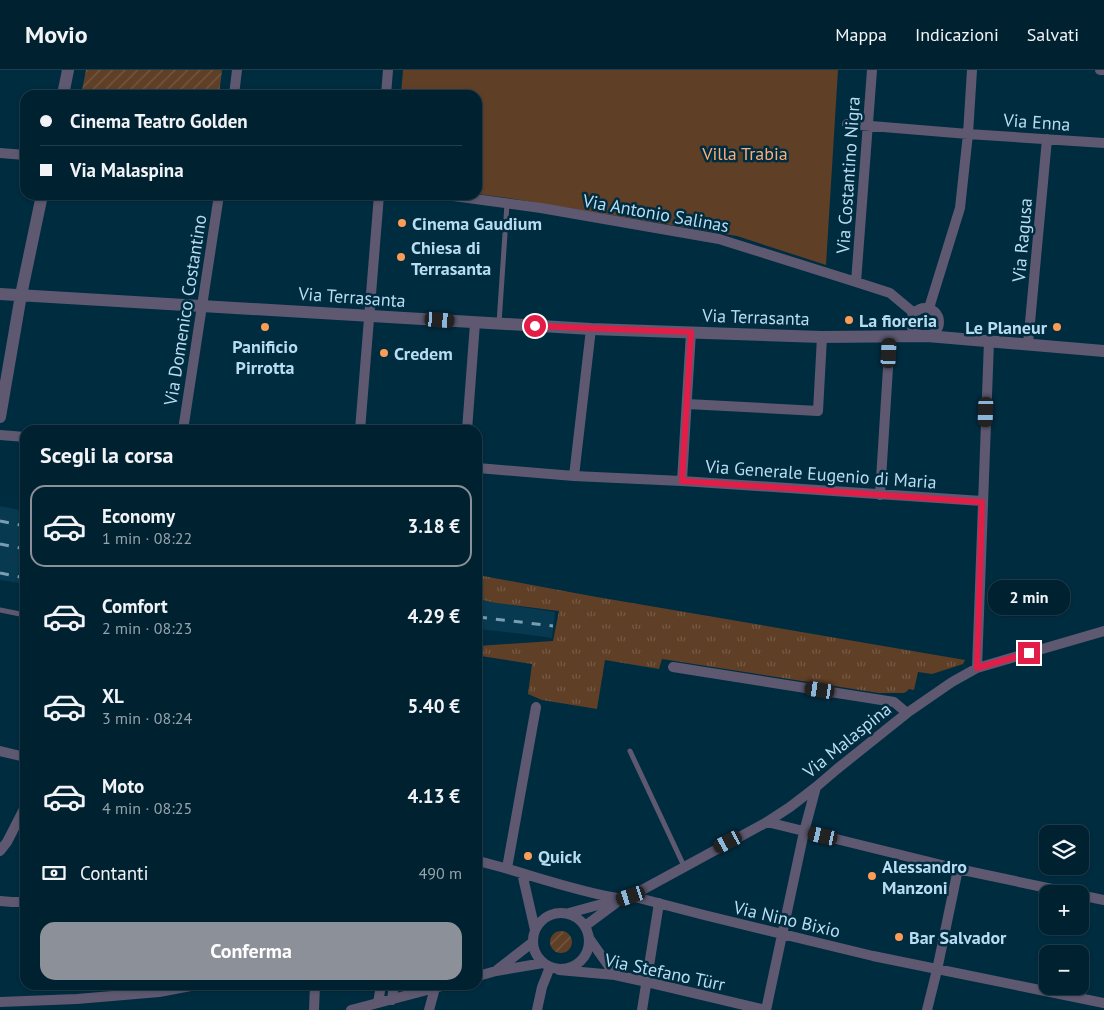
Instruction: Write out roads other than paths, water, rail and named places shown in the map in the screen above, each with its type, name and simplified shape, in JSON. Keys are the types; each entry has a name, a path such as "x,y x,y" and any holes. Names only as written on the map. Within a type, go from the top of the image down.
{"street":[{"path":"64,90 68,70"},
{"path":"235,90 237,70"},
{"path":"386,90 388,70"},
{"name":"Via Costantino Nigra","path":"856,282 872,70"},
{"path":"930,308 960,208 968,134 972,70"},
{"name":"Via Enna","path":"847,124 1104,143"},
{"name":"Via Ragusa","path":"1028,344 1047,139"},
{"path":"0,153 20,155"},
{"path":"0,410 41,200"},
{"name":"Via Domenico Costantino","path":"184,425 218,200"},
{"path":"360,425 379,200"},
{"name":"Via Antonio Salinas","path":"480,200 541,208 718,239 890,293 914,313"},
{"name":"Via Terrasanta","path":"0,294 591,329 822,336 926,336 1104,351"},
{"path":"921,308 930,308 937,314 940,323 936,332 931,335 922,336 917,334 910,322 914,313 921,308"},
{"path":"467,425 475,323"},
{"path":"574,476 591,329"},
{"path":"682,481 691,332"},
{"path":"686,404 818,411 822,336"},
{"path":"880,496 890,336"},
{"path":"977,668 989,341"},
{"path":"0,435 20,437"},
{"name":"Via Generale Eugenio di Maria","path":"482,468 982,502"},
{"name":"Via Malaspina","path":"569,913 631,896 767,822 816,787 859,750 907,713 952,682 977,668 1104,630"},
{"path":"673,667 894,702 907,713"},
{"path":"507,868 536,707"},
{"path":"0,751 20,756"},
{"path":"765,1010 804,832 816,787"},
{"path":"0,851 8,842 20,817"},
{"path":"767,822 958,869 1039,886"},
{"path":"482,863 507,868 598,895 621,899"},
{"path":"927,1010 958,869"},
{"path":"522,873 535,930 533,942 535,953 550,967"},
{"name":"Via Nino Bixio","path":"631,896 874,956 1104,1002"},
{"path":"1089,896 1104,900"},
{"path":"585,926 621,899"},
{"path":"0,901 20,902"},
{"path":"642,1010 659,903"},
{"path":"535,930 550,915 559,912 569,913 579,919 585,926 589,938 615,976"},
{"path":"482,975 496,970 571,967 581,960 587,948 589,938"},
{"path":"496,970 533,942"},
{"path":"537,1010 542,987 550,967"},
{"name":"Via Stefano Türr","path":"550,967 647,982 765,1010"},
{"path":"0,1002 86,998 170,990"},
{"path":"314,1010 315,990"},
{"path":"378,1003 380,990"},
{"path":"392,1000 393,990"},
{"path":"351,1010 428,990"},
{"path":"430,1010 435,990"}],"lane":[{"path":"499,324 507,204"},
{"path":"0,610 20,614"},
{"path":"630,751 684,866"}],"railway":[{"path":"0,521 20,525"},
{"path":"0,544 20,548"},
{"path":"0,573 20,577"},
{"path":"482,617 553,626"}],"place":[{"name":"Cinema Gaudium","path":"402,223"},
{"name":"Chiesa di Terrasanta","path":"401,257"},
{"name":"La fioreria","path":"849,320"},
{"name":"Panificio Pirrotta","path":"265,327"},
{"name":"Le Planeur","path":"1057,327"},
{"name":"Credem","path":"384,353"},
{"name":"Quick","path":"528,856"},
{"name":"Alessandro Manzoni","path":"872,876"},
{"name":"Bar Salvador","path":"899,937"}],"park label":[{"name":"Villa Trabia","path":"745,153"}]}
